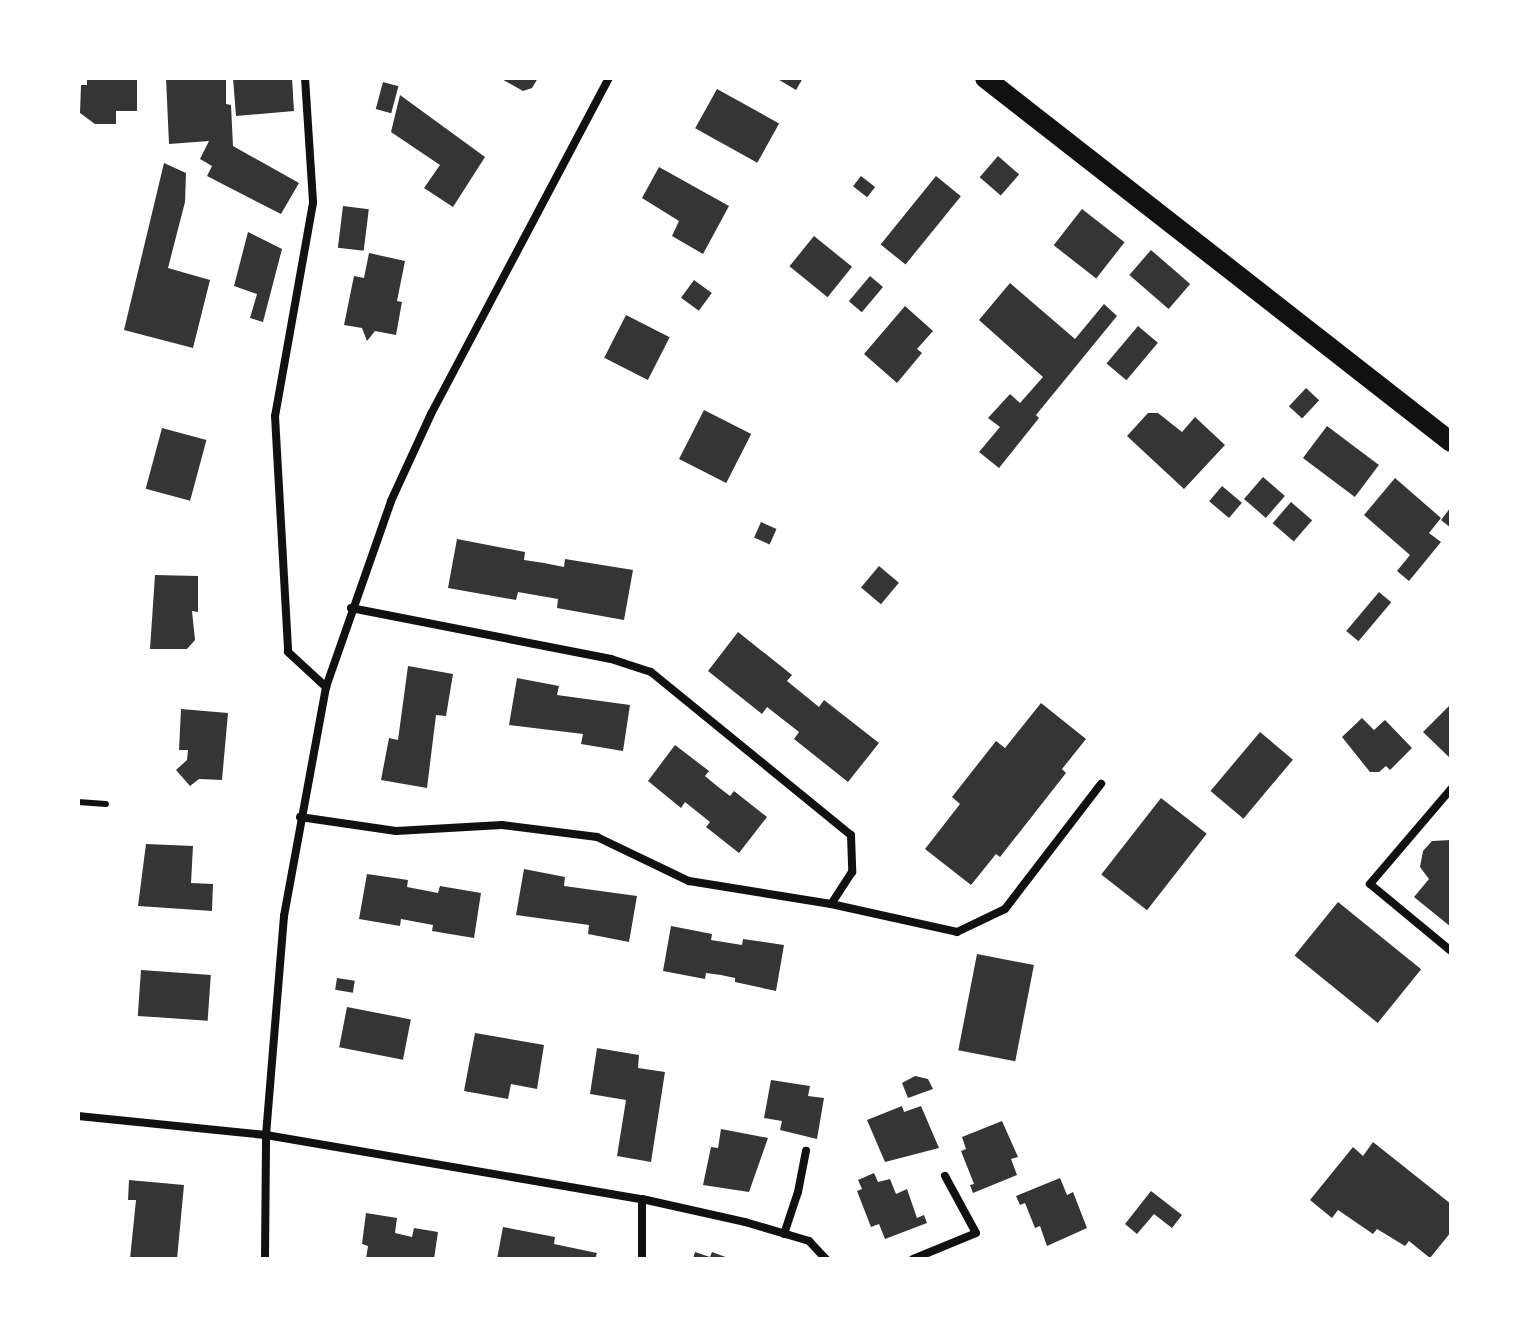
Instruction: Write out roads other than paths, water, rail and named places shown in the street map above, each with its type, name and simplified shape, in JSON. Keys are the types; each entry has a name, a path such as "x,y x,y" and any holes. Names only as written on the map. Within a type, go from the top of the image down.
{"main road":[{"path":"985,78 1451,442"}],"street":[{"path":"305,78 313,203 275,416 288,652 326,687"},
{"path":"265,1259 266,1135 284,916 326,687 351,608 391,501 431,414 609,78"},
{"path":"351,608 611,659 651,672 851,835 852,872 831,904"},
{"path":"300,817 396,831 502,825 597,837 689,881 831,904 957,932 1005,909 1101,784"},
{"path":"1451,789 1370,884 1451,951"},
{"path":"78,1116 266,1135 642,1199 809,1241 826,1259"},
{"path":"784,1234 806,1151"},
{"path":"913,1259 976,1233 945,1176"},
{"path":"642,1199 642,1259"}],"lane":[{"path":"78,802 106,804"}]}
